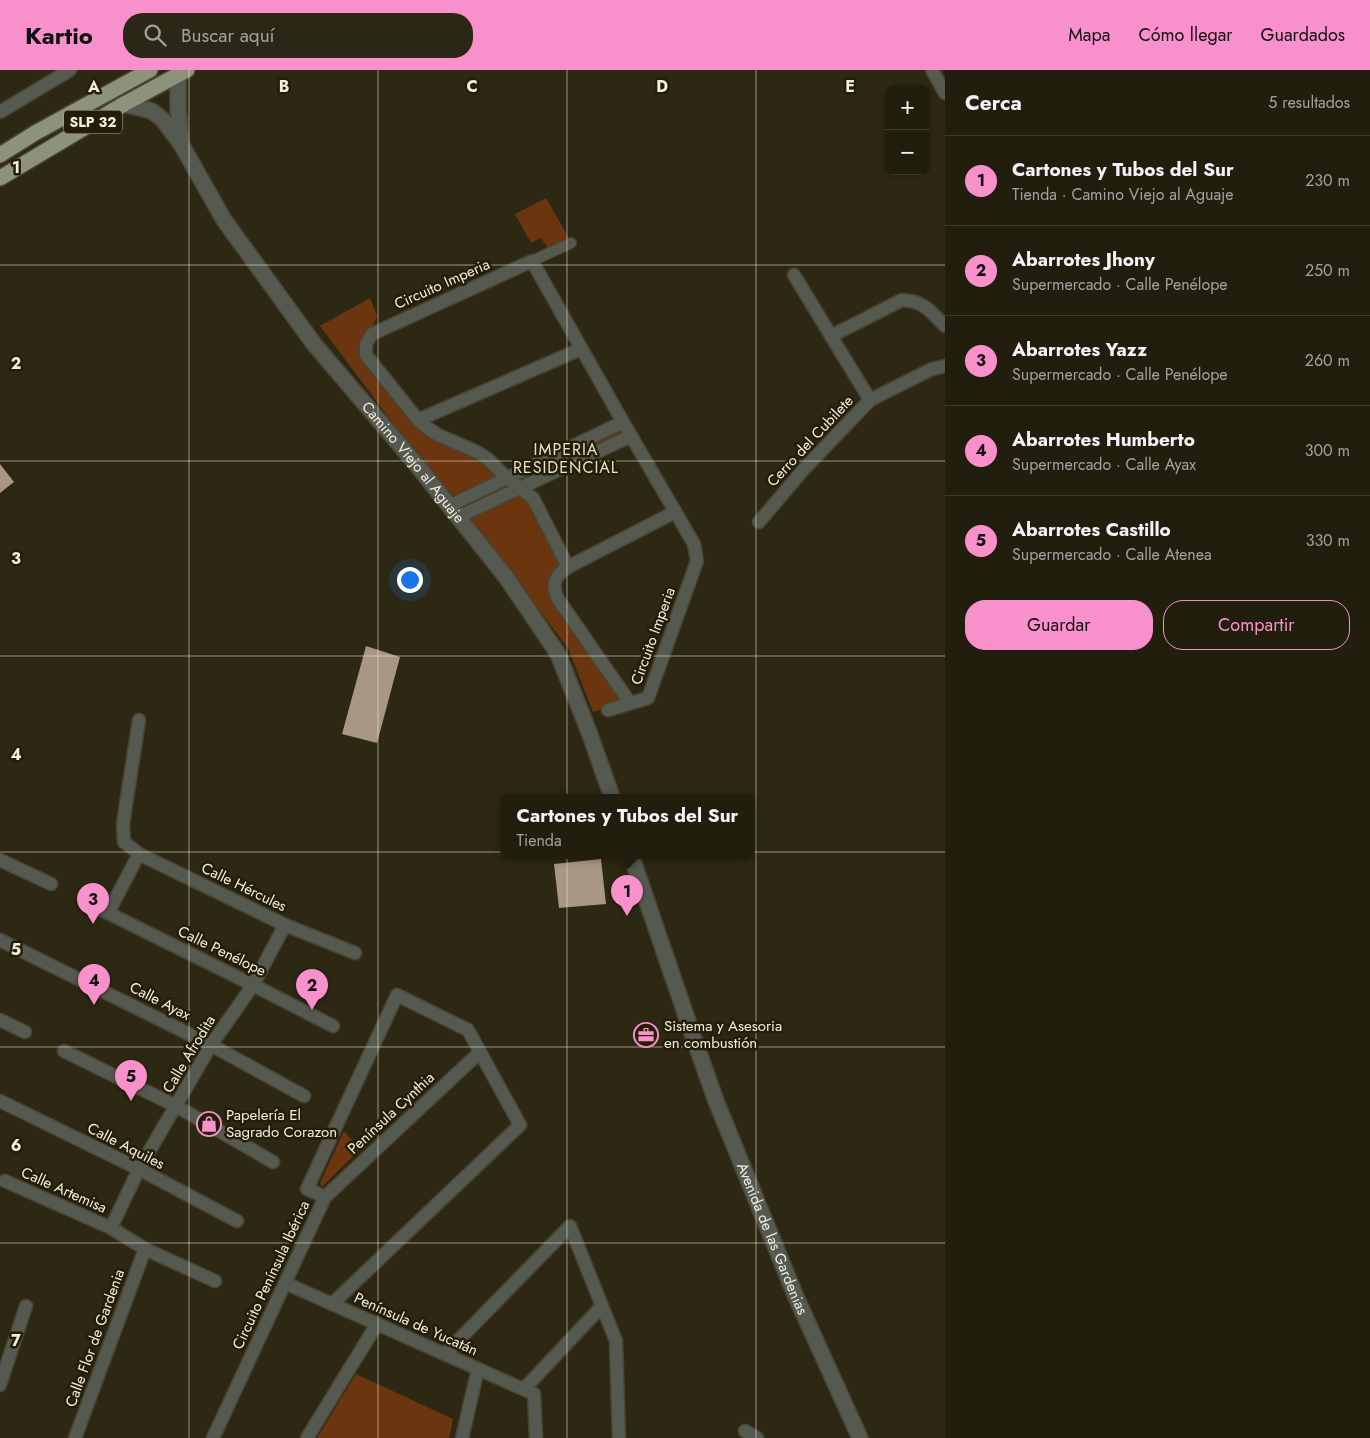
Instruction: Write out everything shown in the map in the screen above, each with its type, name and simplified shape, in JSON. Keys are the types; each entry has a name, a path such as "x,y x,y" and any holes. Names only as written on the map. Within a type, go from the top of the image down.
{"highway":[{"name":"SLP 32","path":"0,155 35,133 150,70"},
{"name":"SLP 32","path":"0,178 124,104 182,72"}],"street":[{"path":"0,112 70,70"},
{"path":"932,70 945,93"},
{"name":"Camino Viejo al Aguaje","path":"181,144 178,108 182,72"},
{"name":"Camino Viejo al Aguaje","path":"124,104 152,111 163,120 181,144 224,220 314,344 506,576 558,654 611,794"},
{"path":"532,262 571,243"},
{"name":"Circuito Imperia","path":"568,567 533,498 477,452 438,435 426,427 418,420 366,355 366,344 372,334 532,262 694,544 696,561 648,698 608,710"},
{"path":"794,275 870,400"},
{"path":"831,336 902,300 914,301 923,306 945,326"},
{"path":"418,420 581,349"},
{"name":"Cerro del Cubilete","path":"759,522 804,469 870,400 932,369 945,366"},
{"path":"453,511 465,498 623,422"},
{"path":"453,511 473,510 631,436"},
{"name":"Circuito Imperia","path":"630,704 558,599 554,591 556,580 562,571 568,567 675,512"},
{"name":"Calle Hércules","path":"139,720 124,824 124,842 140,854 285,925 355,953"},
{"path":"108,913 140,854"},
{"name":"Avenida de las Gardenias","path":"632,859 716,1101 796,1297 860,1438"},
{"path":"0,860 50,884"},
{"name":"Calle Penélope","path":"96,907 333,1026"},
{"name":"Calle Afrodita","path":"110,1228 139,1170 211,1045 253,985 285,925"},
{"name":"Calle Ayax","path":"0,940 211,1045 304,1096"},
{"name":"Circuito Península Ibérica","path":"214,1438 325,1197 308,1189 397,995 468,1030 520,1125 332,1304"},
{"path":"0,1020 25,1032"},
{"path":"64,1050 176,1106 273,1162"},
{"name":"Península Cynthia","path":"325,1197 480,1052"},
{"name":"Calle Aquiles","path":"0,1101 139,1170 237,1222"},
{"name":"Calle Artemisa","path":"5,1181 110,1228 145,1249 215,1281"},
{"path":"445,1354 570,1226 616,1341 619,1438"},
{"name":"Calle Flor de Gardenia","path":"75,1438 145,1249"},
{"name":"Península de Yucatán","path":"285,1283 529,1391"},
{"path":"0,1385 26,1306"},
{"path":"536,1438 529,1391 602,1306"},
{"path":"307,1438 377,1324"},
{"path":"462,1438 478,1368"},
{"path":"745,1431 757,1438"}],"shaded area":[{"path":"546,198 569,238 548,248 541,238 531,243 515,214"},
{"path":"370,298 377,316 370,333 363,343 416,421 463,447 502,475 450,499 320,326"},
{"path":"621,429 622,435 521,481 519,479 521,476"},
{"path":"521,493 529,500 562,566 551,591 625,702 593,712 568,648 468,517"},
{"path":"344,1131 360,1149 321,1186 320,1183"},
{"path":"356,1374 453,1419 449,1438 317,1438"}],"building":[{"path":"0,464 14,482 0,493"},
{"path":"366,646 400,657 377,743 342,734"},
{"path":"601,859 606,904 559,908 554,864"}],"place":[{"name":"Cartones y Tubos del Sur","path":"627,916"},
{"name":"Abarrotes Yazz","path":"93,924"},
{"name":"Abarrotes Humberto","path":"94,1005"},
{"name":"Abarrotes Jhony","path":"312,1010"},
{"name":"Sistema y Asesoria en combustión","path":"646,1035"},
{"name":"Abarrotes Castillo","path":"131,1101"},
{"name":"Papelería El Sagrado Corazon","path":"209,1124"}],"district":[{"name":"IMPERIA RESIDENCIAL","path":"566,458"}]}
